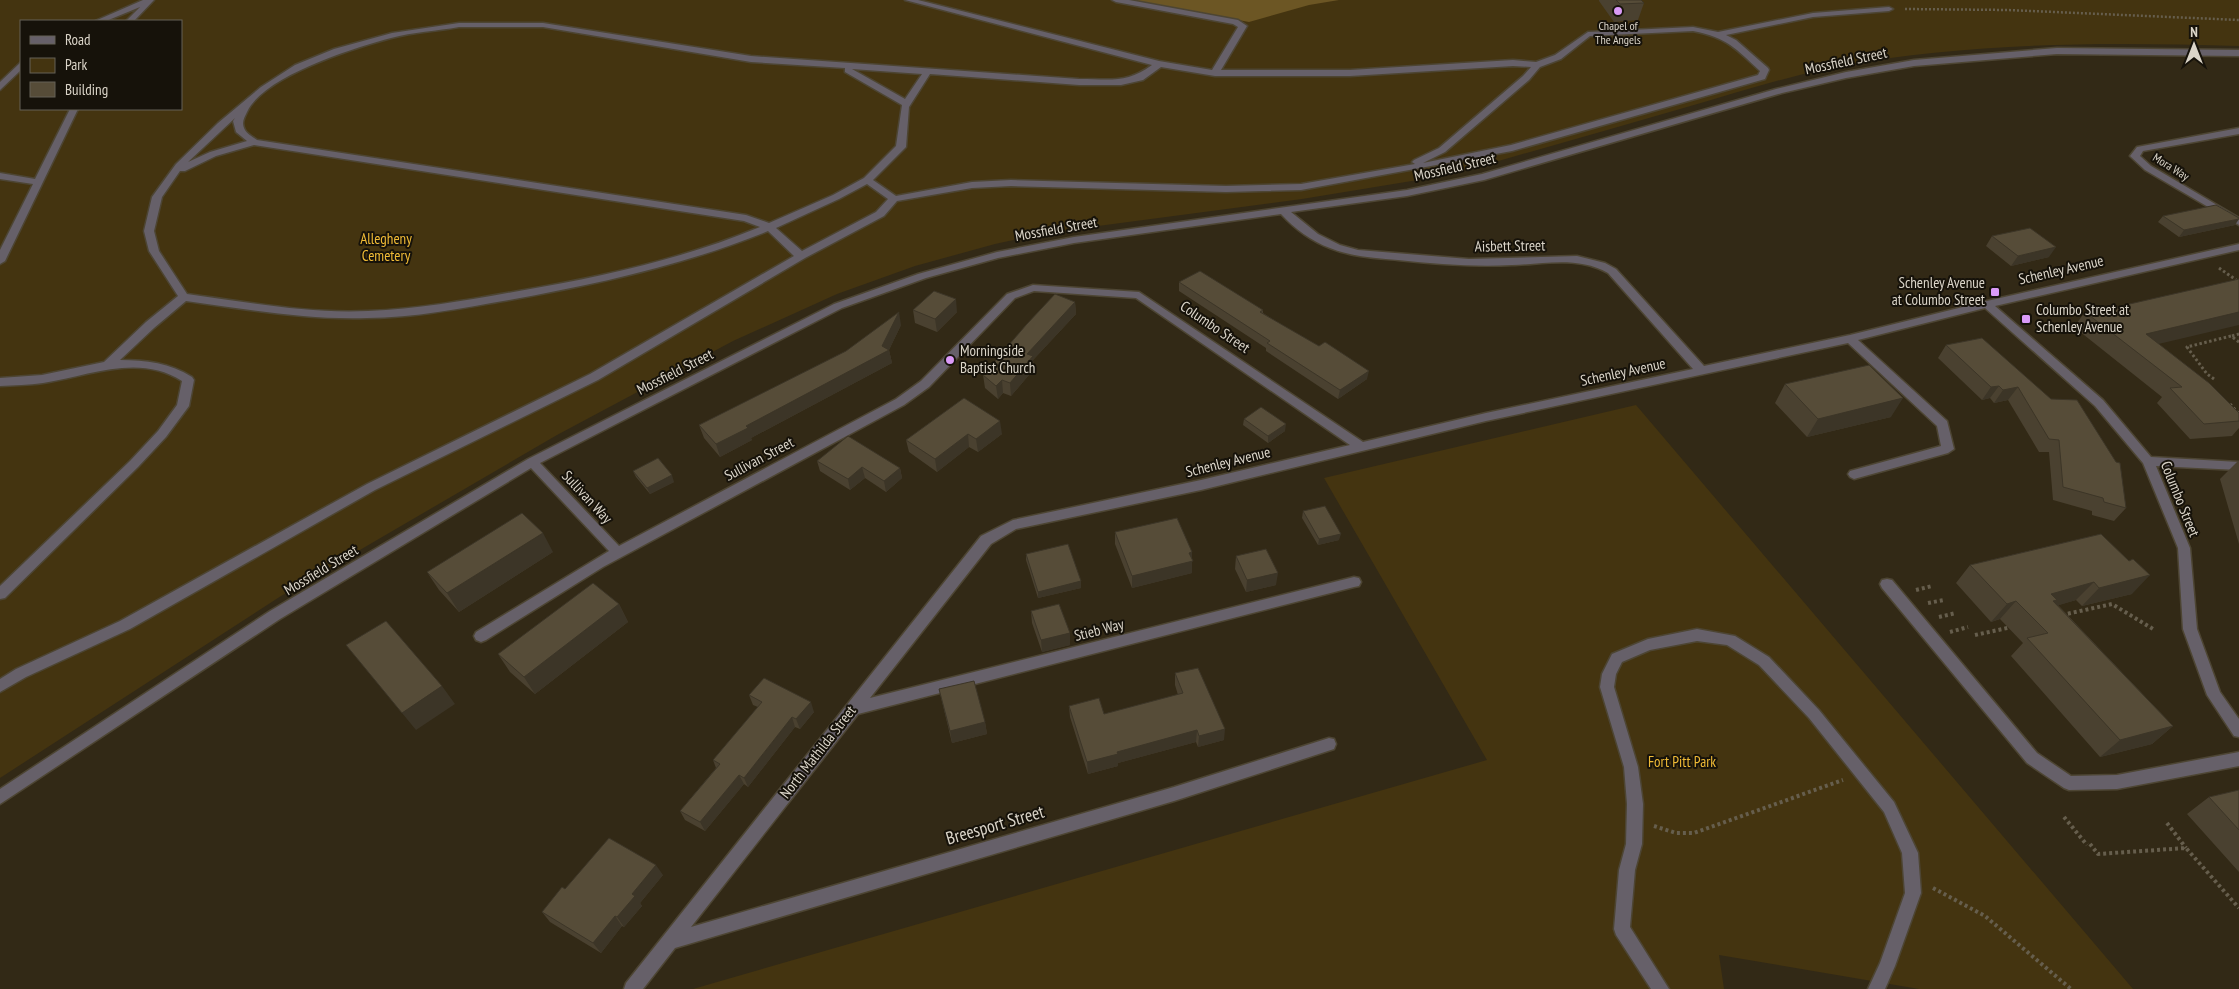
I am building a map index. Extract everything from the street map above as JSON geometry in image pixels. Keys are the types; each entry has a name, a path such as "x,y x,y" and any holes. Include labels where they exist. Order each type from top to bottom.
{"street":[{"path":"101,20 151,0"},
{"path":"131,20 151,0"},
{"path":"0,686 22,673 126,625 371,487 594,377 801,256 880,214 894,199 972,185 1012,183 1226,189 1301,187 1382,174 1512,148 1762,77 1765,70 1733,42 1718,34 1693,29 1588,34 1558,57 1537,65 1513,63 1350,73 1215,73 1160,64 909,0"},
{"path":"1116,0 1235,22 1243,26 1215,73"},
{"path":"1718,34 1813,15 1888,9"},
{"path":"184,297 154,251 148,231 157,197 174,172 221,125 264,89 298,68 337,51 392,35 459,25 543,25 751,59 1079,82 1120,82 1140,78 1160,64"},
{"name":"Mossfield Street","path":"0,797 275,615 532,462 838,306 891,286 997,255 1074,240 1407,193 1484,177 1779,91 1846,75 1914,63 2057,51 2239,53"},
{"path":"1382,174 1412,165 1442,150 1526,78 1537,65"},
{"path":"0,87 20,66"},
{"path":"841,66 907,104"},
{"path":"108,365 150,325 184,297 308,314 368,315 450,307 556,288 645,268 722,246 836,197 867,180 901,147 907,104 927,72"},
{"path":"245,106 238,121 241,132 254,142"},
{"path":"0,261 74,110"},
{"name":"Mora Way","path":"2239,131 2140,149 2134,156 2148,168 2239,222"},
{"path":"174,172 213,154 254,142 746,218 769,227 801,256"},
{"path":"0,176 38,182"},
{"path":"867,180 894,199"},
{"name":"Aisbett Street","path":"1284,210 1293,222 1312,236 1336,247 1360,253 1427,260 1497,263 1579,259 1599,263 1612,271 1702,371"},
{"name":"Schenley Avenue","path":"1013,525 1201,485 1360,446 1850,339 1987,304 2239,247"},
{"name":"Columbo Street","path":"1033,288 1139,295 1360,446"},
{"name":"Sullivan Street","path":"481,636 598,563 900,402 925,384 1011,296 1033,288"},
{"name":"Columbo Street","path":"1987,304 2098,403 2148,461 2184,548 2190,629 2214,695 2239,731"},
{"path":"1850,339 1943,424 1948,449 1854,474"},
{"path":"0,382 42,379 108,365 136,363 158,366 177,372 188,380 183,406 162,434 134,464 0,594"},
{"path":"2148,461 2239,466"},
{"name":"Sullivan Way","path":"532,462 618,553"},
{"name":"North Mathilda Street","path":"632,989 986,540 1013,525"},
{"name":"Stieb Way","path":"852,709 1354,582"},
{"path":"1887,584 2032,758 2069,783 2117,782 2239,759"},
{"path":"1661,989 1622,929 1627,870 1634,844 1631,767 1607,687 1609,674 1617,658 1648,645 1698,635 1730,640 1764,661 1814,714 1889,807 1910,853 1913,893 1887,966 1876,989"},
{"name":"Breesport Street","path":"670,941 1174,794 1330,744"}],"path":[{"path":"1888,9 2008,10 2239,20"},
{"path":"2216,266 2238,281"},
{"path":"2228,283 2238,281"},
{"path":"2214,379 2207,374 2187,347 2239,334"},
{"path":"2231,336 2239,342"},
{"path":"2227,402 2239,414"},
{"path":"2235,408 2239,407"},
{"path":"1909,592 1932,586"},
{"path":"1920,605 1944,600"},
{"path":"2056,616 2112,604 2153,629"},
{"path":"1931,619 1956,613"},
{"path":"1975,635 2020,625"},
{"path":"1944,633 1968,627"},
{"path":"1634,819 1676,833 1694,833 1862,773"},
{"path":"2064,816 2098,854 2186,848"},
{"path":"2167,823 2175,836 2239,908"},
{"path":"1911,866 1930,886 1985,916 2071,989"}],"green space":[{"name":"Allegheny Cemetery","path":"0,0 2239,0 2239,46 2087,44 1986,48 1885,59 1835,67 1779,80 1471,169 1436,177 1302,199 1045,233 995,244 915,266 837,294 733,341 557,435 281,596 0,778"},
{"name":"Fort Pitt Park","path":"1636,405 2133,989 1919,989 1719,955 1724,989 693,989 1487,760 1324,478"}],"shaded area":[{"path":"1132,0 1339,0 1309,5 1249,22"}],"building":[{"path":"1616,0 1641,0 1644,3 1620,4"},
{"path":"2216,205 2239,219 2184,230 2163,216"},
{"path":"2030,228 2056,247 2018,256 1992,236"},
{"path":"1200,271 1263,310 1260,312 1319,346 1325,342 1369,371 1340,390 1267,343 1270,341 1179,282"},
{"path":"2239,279 2239,312 2146,334 2209,383 2239,413 2239,421 2204,424 2170,388 2182,387 2085,312 2109,306 2112,308"},
{"path":"934,291 956,299 935,319 913,310"},
{"path":"1055,294 1075,302 1027,354 1033,356 1010,383 1002,380 996,386 983,375"},
{"path":"899,312 882,346 889,350 716,444 699,425 846,351"},
{"path":"1982,338 2051,399 2077,400 2116,462 2120,463 2126,508 2104,502 2103,498 2063,487 2059,440 2049,439 2018,387 2003,390 1999,386 1991,387 1946,345"},
{"path":"1869,365 1903,398 1818,419 1785,384"},
{"path":"964,398 1000,421 976,439 968,434 935,459 906,440"},
{"path":"1261,407 1286,424 1268,436 1244,419"},
{"path":"848,436 900,468 884,481 862,467 848,479 817,461"},
{"path":"658,458 672,475 647,488 633,471"},
{"path":"1325,506 1341,534 1319,539 1303,511"},
{"path":"522,513 543,533 447,593 427,572"},
{"path":"1177,518 1192,552 1189,553 1193,561 1132,576 1115,532"},
{"path":"2101,534 2129,561 2133,559 2150,575 2099,588 2094,582 2051,594 2057,600 2053,601 2173,726 2120,740 2027,638 2048,633 2016,601 2007,604 1970,565"},
{"path":"1068,544 1081,581 1038,592 1026,554"},
{"path":"1266,549 1278,573 1247,580 1236,556"},
{"path":"593,583 619,604 524,677 498,654"},
{"path":"1059,604 1070,633 1041,640 1031,611"},
{"path":"386,621 442,686 402,713 346,645"},
{"path":"1198,668 1225,729 1199,736 1197,730 1087,762 1069,706 1099,698 1104,714 1183,693 1175,673"},
{"path":"764,678 811,702 796,719 792,717 744,778 739,775 700,822 680,811 720,764 713,760 762,702 749,695"},
{"path":"974,681 985,722 950,731 939,689"},
{"path":"2239,790 2239,830 2209,797"},
{"path":"609,838 656,865 632,894 635,896 617,917 615,916 593,943 542,912 562,887 565,889"}],"place":[{"name":"Chapel of The Angels","path":"1618,11"},
{"name":"Schenley Avenue at Columbo Street","path":"1995,292"},
{"name":"Columbo Street at Schenley Avenue","path":"2026,319"},
{"name":"Morningside Baptist Church","path":"950,360"}]}
